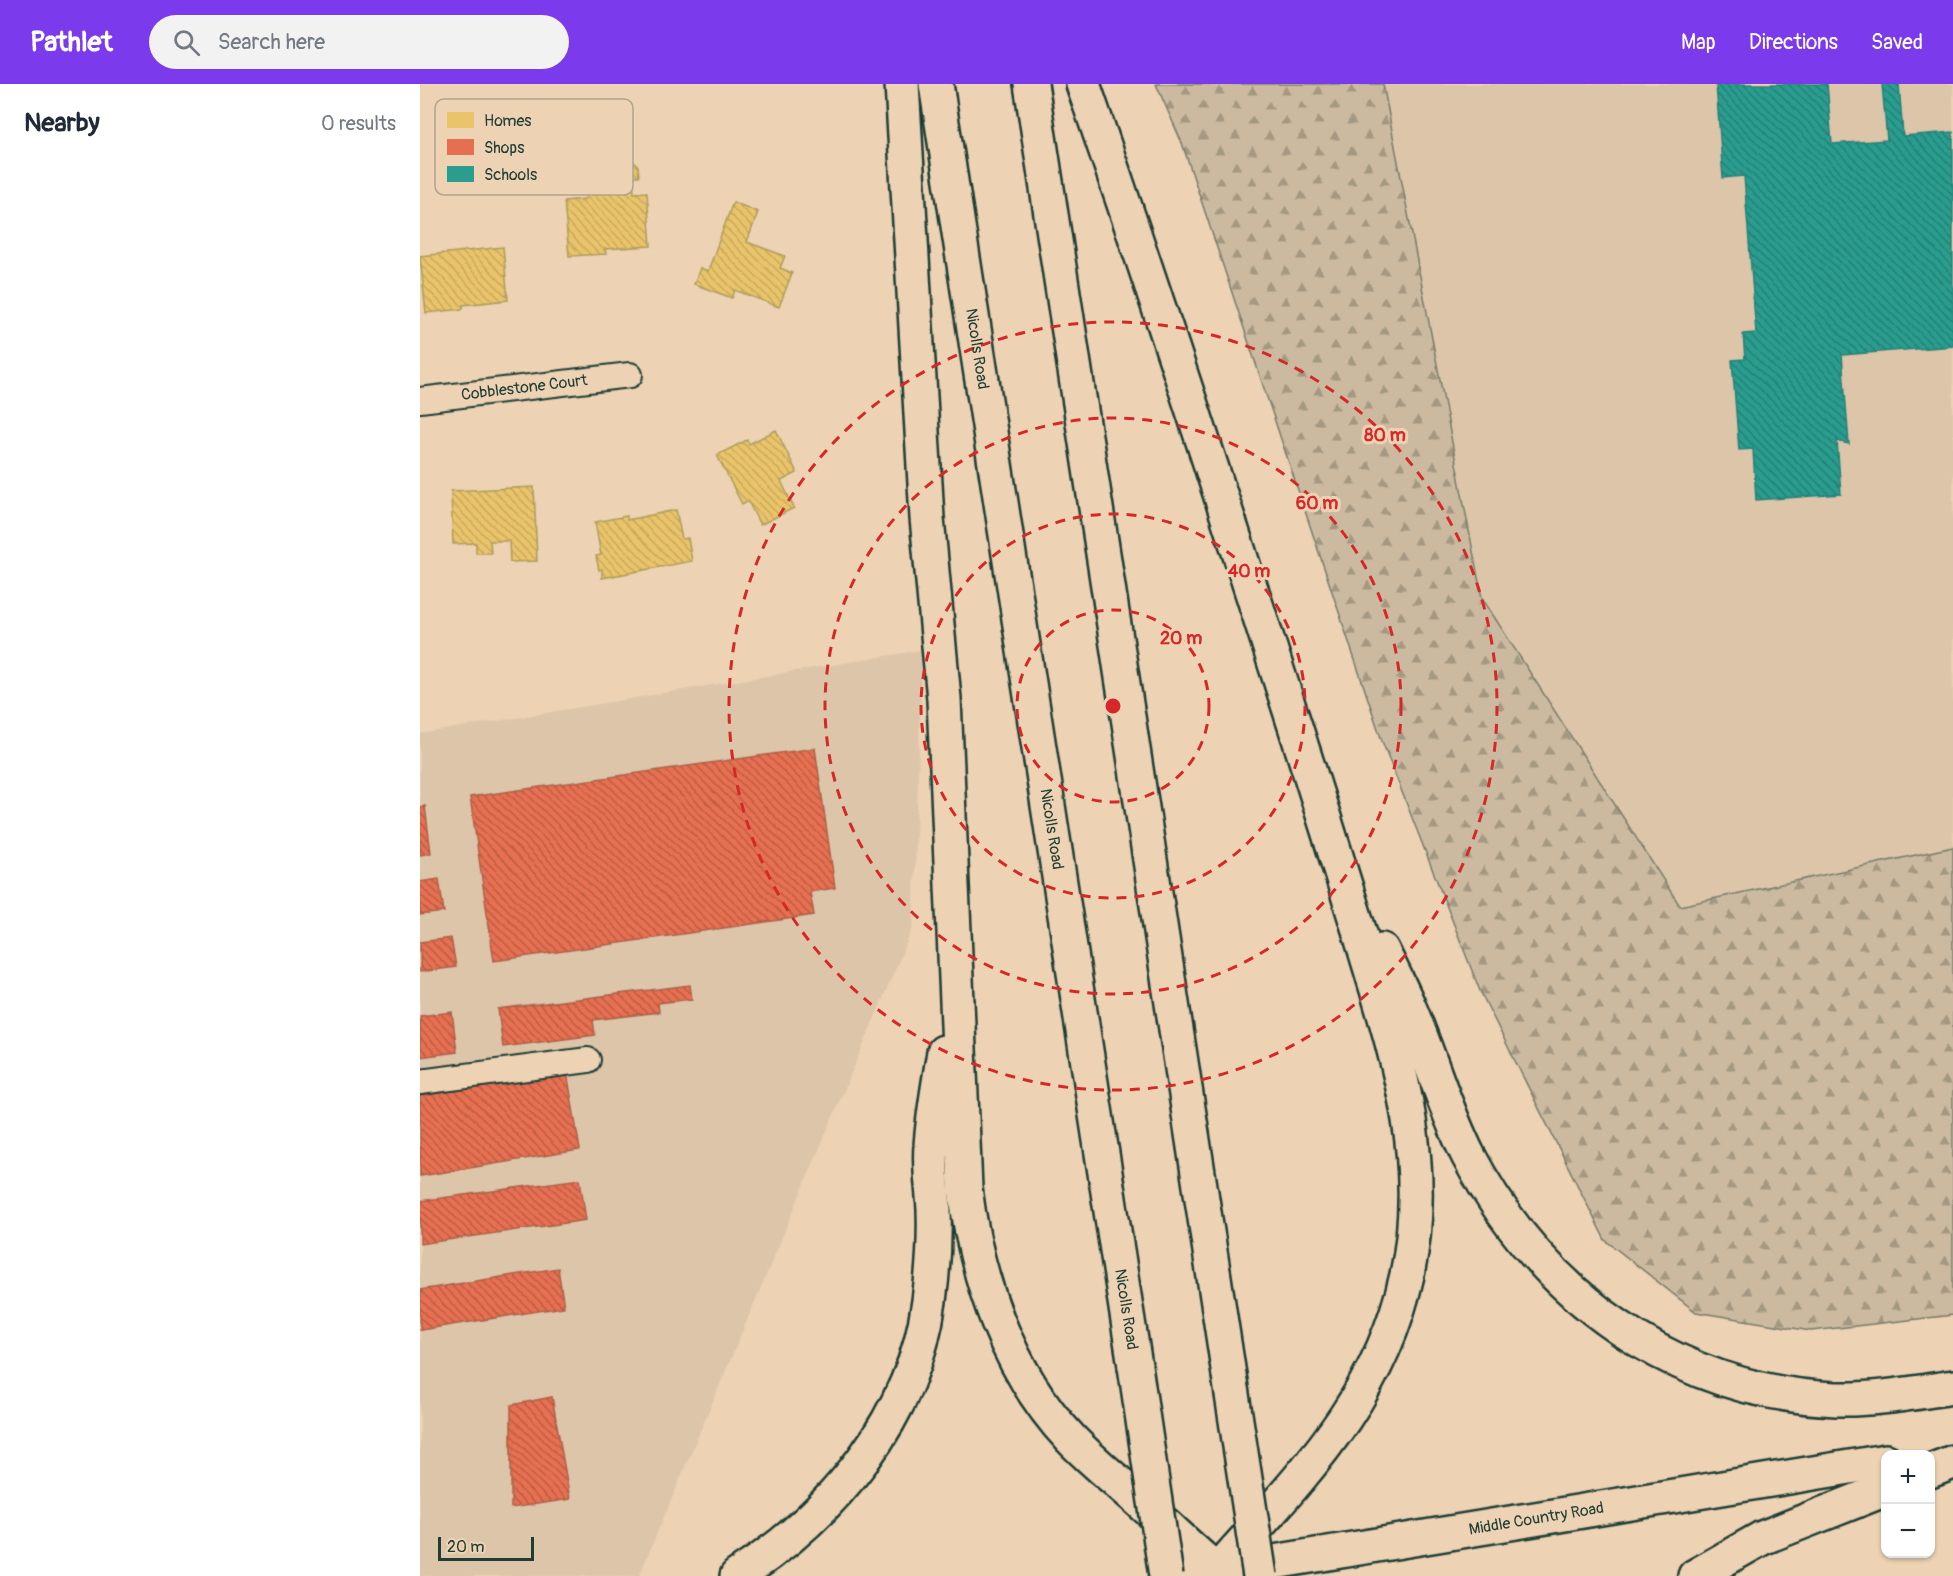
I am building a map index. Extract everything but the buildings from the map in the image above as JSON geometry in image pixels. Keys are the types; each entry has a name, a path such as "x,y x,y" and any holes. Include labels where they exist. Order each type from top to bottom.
{"main road":[{"path":"902,84 927,518 944,699 965,1188 978,1265 1010,1349 1036,1392 1071,1438 1211,1575 1325,1448 1368,1383 1397,1313 1414,1234 1417,1192 1415,1154 1408,1109 1380,1001 1332,842 1200,427 1083,84"},
{"name":"Nicolls Road","path":"936,84 1166,1576"},
{"path":"1031,84 1260,1576"},
{"path":"1332,842 1410,1008 1427,1060 1468,1155 1494,1198 1524,1239 1550,1271 1582,1301 1617,1327 1655,1350 1694,1369 1762,1390 1847,1398 1880,1398 1953,1387"},
{"path":"736,1576 770,1553 818,1514 844,1485 890,1417 908,1377 929,1303 934,1245 931,1148 955,963"},
{"path":"1935,1453 1953,1450"},
{"name":"Middle Country Road","path":"1211,1575 1881,1462"},
{"path":"1935,1469 1953,1462"},
{"path":"1695,1576 1762,1538 1881,1491"}],"street":[{"name":"Cobblestone Court","path":"420,400 630,375"},
{"path":"420,1082 588,1060"}],"shaded area":[{"path":"1346,84 1953,84 1953,939 1672,1009 1455,697"},
{"path":"922,650 913,927 639,1576 420,1576 420,734"}],"green space":[{"path":"1156,84 1383,84 1482,598 1680,906 1953,847 1953,1315 1811,1331 1696,1312 1605,1240 1480,991 1382,741 1182,143"}]}
